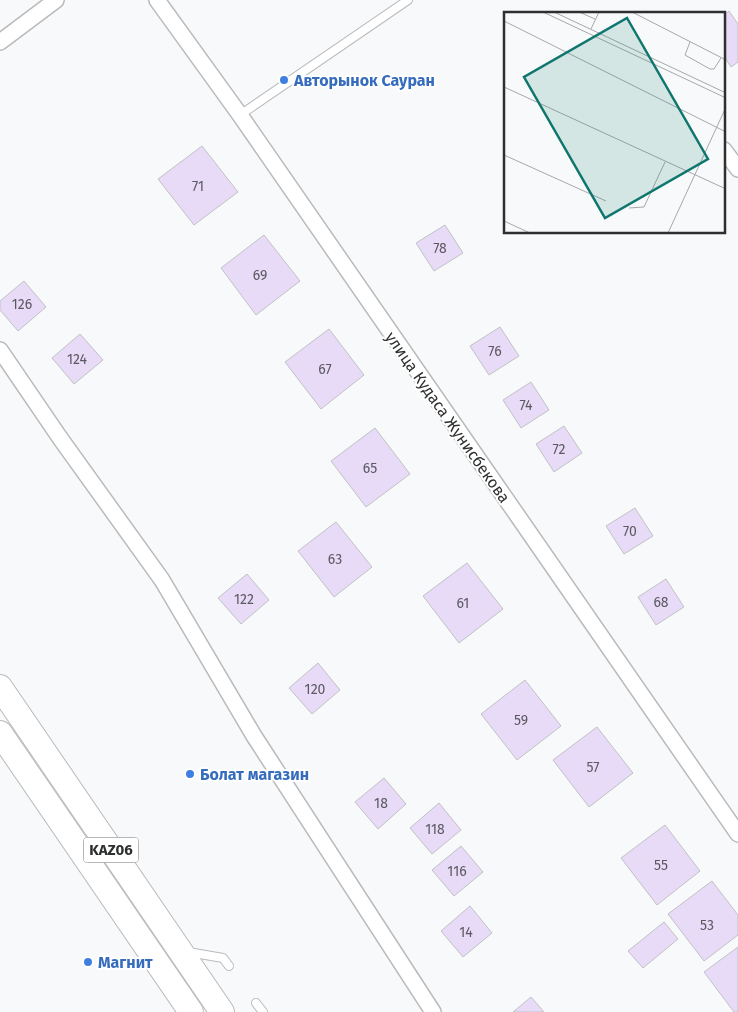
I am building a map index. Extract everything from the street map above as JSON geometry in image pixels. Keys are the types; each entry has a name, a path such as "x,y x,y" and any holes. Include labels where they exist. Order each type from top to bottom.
{"main road":[{"name":"KАZ06","path":"0,687 222,1012"},
{"name":"KАZ06","path":"0,733 191,1012"}],"street":[{"path":"0,42 56,0"},
{"name":"улица Кудаса Жунисбекова","path":"157,0 240,115 738,834"},
{"path":"726,153 738,169"},
{"path":"0,350 60,438 162,580 254,736 433,1012"}],"lane":[{"path":"240,115 408,0"},
{"path":"179,950 223,958 229,966"},
{"path":"256,1002 263,1012"}],"building":[{"path":"729,11 738,24 738,62 731,67 726,59 726,13"},
{"path":"202,146 238,192 194,225 158,179"},
{"path":"445,225 463,253 434,271 416,243"},
{"path":"264,235 300,281 256,315 221,268"},
{"path":"24,281 46,307 18,331 0,310 0,301"},
{"path":"500,327 519,356 489,375 470,346"},
{"path":"329,329 364,375 321,409 285,362"},
{"path":"80,334 103,360 74,384 52,358"},
{"path":"531,382 549,410 521,428 503,400"},
{"path":"564,426 582,453 554,472 536,444"},
{"path":"375,428 410,474 366,507 331,461"},
{"path":"635,508 653,536 624,554 606,526"},
{"path":"336,522 372,567 334,597 298,551"},
{"path":"467,563 503,609 459,643 423,596"},
{"path":"247,574 269,600 241,624 218,598"},
{"path":"666,579 684,607 656,625 638,597"},
{"path":"318,663 340,690 312,714 289,688"},
{"path":"525,680 561,726 517,760 481,714"},
{"path":"597,727 633,773 589,807 553,760"},
{"path":"384,778 406,804 378,829 355,802"},
{"path":"439,803 461,830 432,854 410,828"},
{"path":"665,825 700,871 657,905 621,858"},
{"path":"461,846 483,872 454,896 432,870"},
{"path":"712,881 738,915 738,935 704,961 668,914"},
{"path":"470,906 492,933 463,957 441,931"},
{"path":"664,922 678,939 643,968 628,951"},
{"path":"738,947 738,1012 734,1012 704,972"},
{"path":"531,997 544,1012 513,1012"}],"place":[{"name":"Авторынок Сауран","path":"284,80"},
{"name":"Болат магазин","path":"190,774"},
{"name":"Магнит","path":"88,962"}]}
